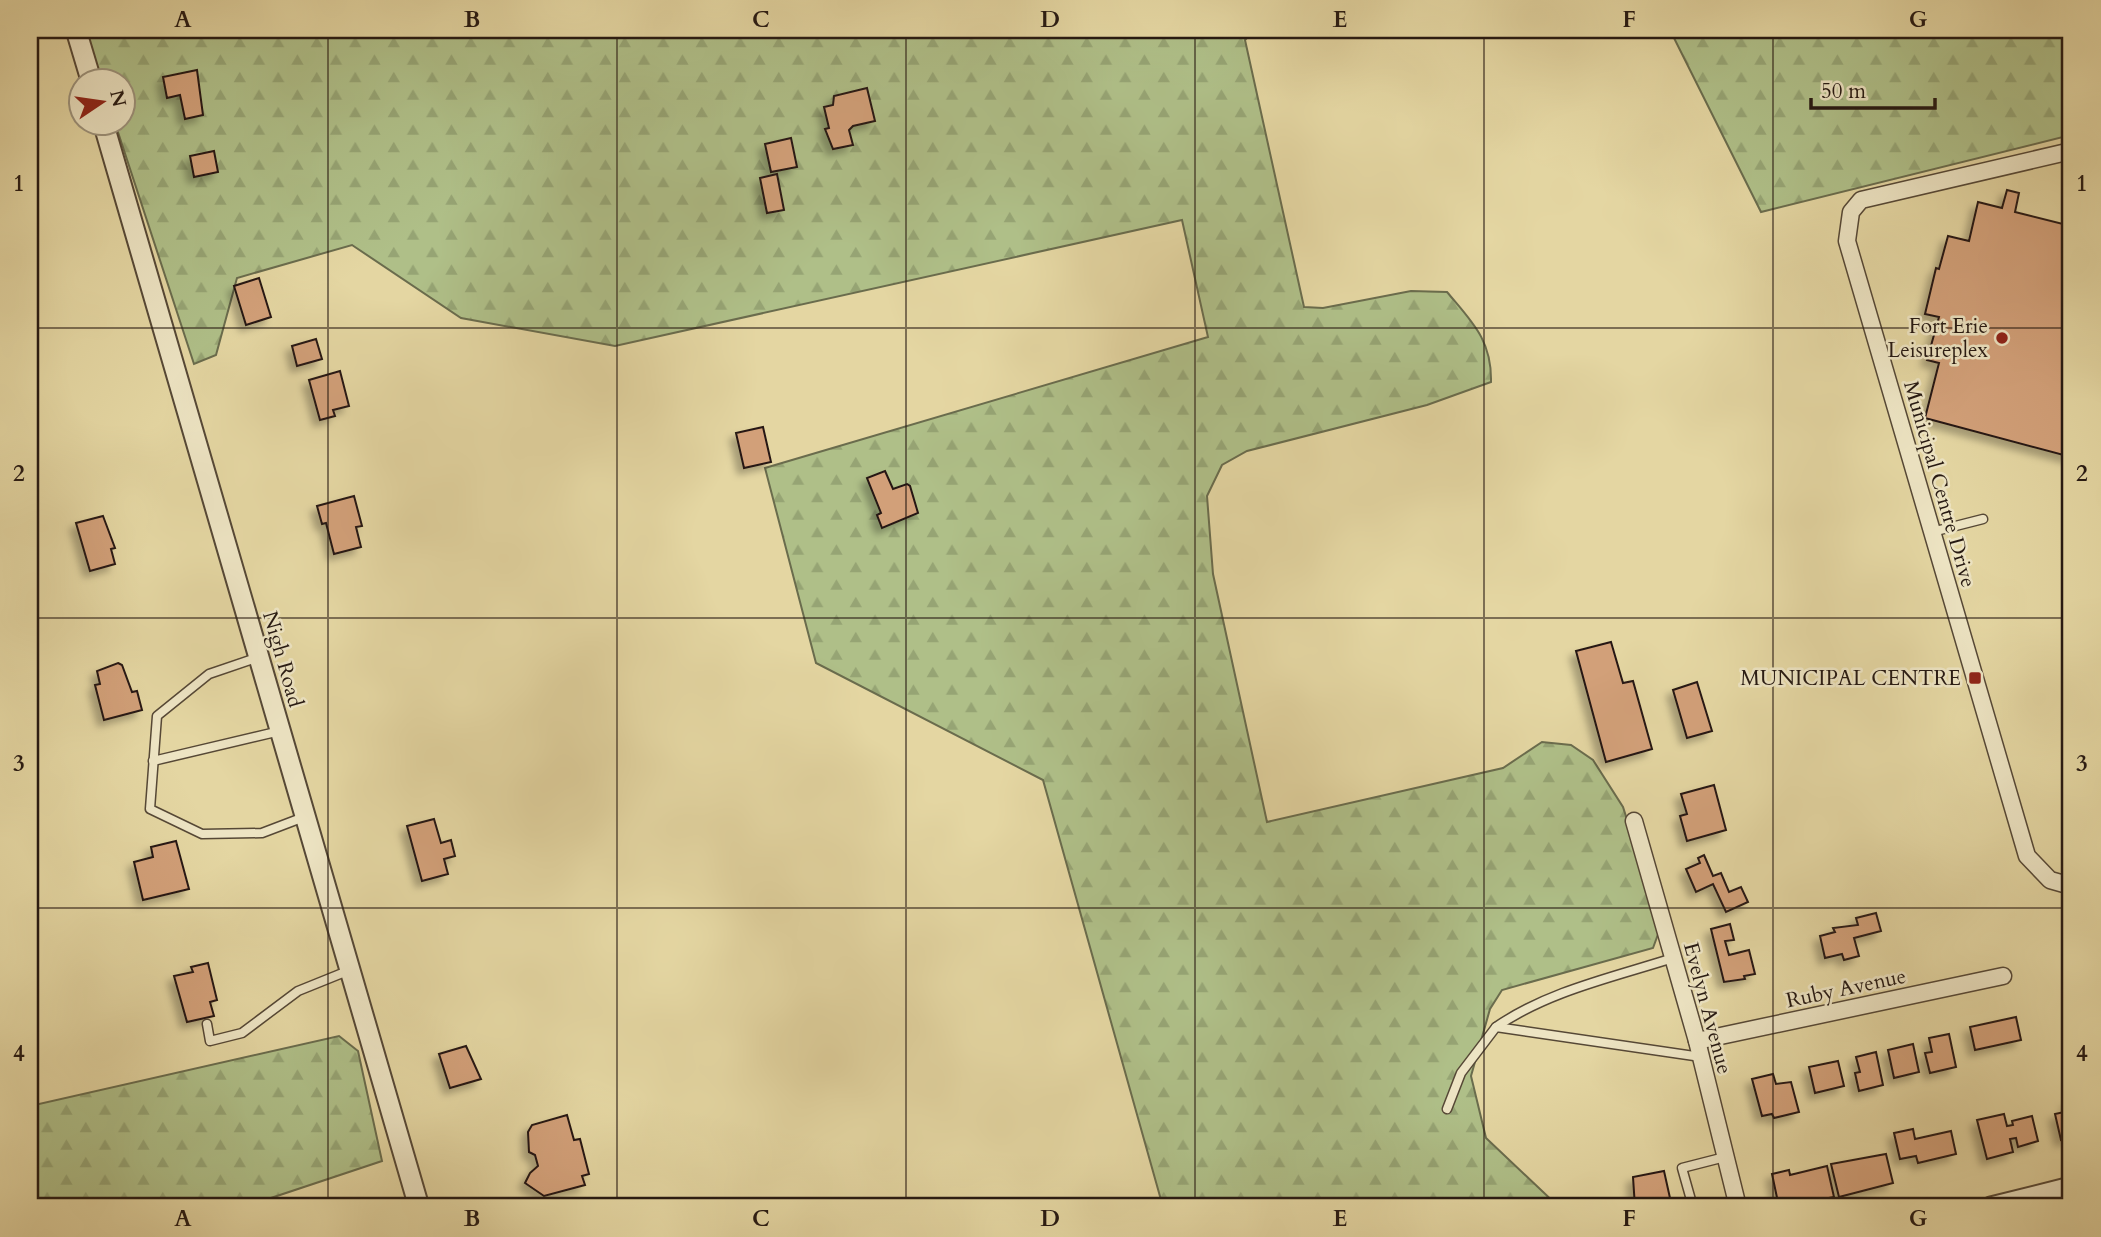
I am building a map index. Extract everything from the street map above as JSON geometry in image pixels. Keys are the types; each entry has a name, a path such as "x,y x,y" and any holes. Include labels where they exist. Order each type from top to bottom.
{"street":[{"path":"76,30 87,66"},
{"name":"Nigh Road","path":"107,136 419,1207"},
{"name":"Municipal Centre Drive","path":"2071,151 1861,200 1852,212 1847,241 2027,856 2050,880 2071,886"},
{"name":"Evelyn Avenue","path":"1634,821 1699,1049 1738,1207"},
{"name":"Ruby Avenue","path":"1699,1049 2003,976"},
{"path":"1991,1207 2071,1187"}],"lane":[{"path":"1932,533 1983,519"},
{"path":"259,657 209,674 158,716 150,809 202,834 262,833 306,816"},
{"path":"153,761 281,731"},
{"path":"1447,1109 1461,1073 1496,1027 1520,1010 1673,958"},
{"path":"207,1024 210,1041 242,1033 298,990 351,970"},
{"path":"1496,1027 1699,1049"},
{"path":"1693,1207 1682,1168 1725,1157"}],"green space":[{"path":"84,30 1254,30 1245,40 1304,307 1323,308 1411,291 1447,292 1479,332 1488,354 1491,382 1427,405 1247,451 1222,465 1207,496 1213,574 1267,822 1503,768 1542,742 1571,745 1593,760 1623,807 1661,926 1653,948 1502,990 1490,1009 1471,1076 1486,1138 1559,1207 1163,1207 1043,780 816,663 765,468 1208,337 1182,220 615,346 461,318 352,245 237,278 216,355 194,364 119,136 136,136 136,66 96,66"},
{"path":"1670,30 2071,30 2071,135 1761,212"},
{"path":"339,1036 358,1051 382,1161 244,1207 30,1207 30,1106"}],"building":[{"path":"197,70 203,115 185,119 180,95 167,98 163,77"},
{"path":"867,88 875,121 853,126 849,130 853,145 833,149 825,129 829,128 824,107 833,105 834,96"},
{"path":"791,138 797,167 771,172 765,144"},
{"path":"214,151 218,172 194,177 190,156"},
{"path":"777,174 784,210 767,213 760,178"},
{"name":"Fort Erie Leisureplex","path":"2007,190 2019,193 2015,212 2071,226 2071,457 1925,418 1939,363 1927,360 1939,317 1925,314 1936,268 1939,269 1948,236 1969,241 1978,202 2002,208"},
{"path":"259,278 271,317 246,325 234,286"},
{"path":"316,339 322,359 297,366 292,346"},
{"path":"340,371 349,406 333,410 335,416 320,420 309,380"},
{"path":"763,427 771,462 744,468 736,433"},
{"path":"885,471 893,489 907,484 910,486 918,513 882,528 877,515 881,513 867,478"},
{"path":"354,496 362,526 356,527 361,547 334,554 326,523 322,524 317,506"},
{"path":"103,516 115,548 111,549 115,564 90,571 76,523"},
{"path":"1611,642 1623,683 1633,681 1652,749 1606,762 1576,651"},
{"path":"118,663 122,665 132,692 137,691 142,710 104,720 95,685 100,684 97,671"},
{"path":"1697,682 1712,731 1687,738 1673,690"},
{"path":"1714,785 1726,830 1687,841 1680,816 1687,814 1681,794"},
{"path":"434,819 441,843 451,840 455,856 444,859 448,874 422,881 407,826"},
{"path":"176,841 189,889 143,900 134,862 153,857 151,847"},
{"path":"1704,855 1713,876 1721,873 1729,892 1741,887 1748,902 1726,912 1713,884 1696,892 1686,869 1700,863 1698,858"},
{"path":"1876,913 1881,931 1854,938 1859,956 1844,960 1842,954 1825,958 1820,936 1835,932 1833,928 1858,925 1856,918"},
{"path":"1730,924 1734,940 1725,941 1729,955 1749,950 1755,974 1744,976 1745,979 1724,982 1711,929"},
{"path":"208,963 217,1000 210,1002 214,1016 187,1022 174,976 193,972 191,967"},
{"path":"2016,1017 2021,1040 1975,1050 1970,1027"},
{"path":"1949,1034 1956,1067 1930,1073 1925,1053 1932,1052 1929,1038"},
{"path":"1913,1044 1919,1072 1894,1078 1888,1050"},
{"path":"466,1046 481,1079 450,1088 439,1054"},
{"path":"1876,1052 1883,1085 1859,1091 1855,1073 1860,1072 1856,1057"},
{"path":"1838,1061 1844,1086 1815,1093 1809,1067"},
{"path":"1773,1074 1776,1084 1791,1082 1799,1112 1774,1118 1772,1114 1762,1116 1752,1079"},
{"path":"2071,1101 2071,1138 2061,1140 2055,1114 2069,1111 2067,1102"},
{"path":"2004,1114 2007,1126 2013,1125 2012,1121 2032,1116 2038,1141 2018,1147 2016,1138 2010,1139 2013,1152 1987,1159 1977,1120"},
{"path":"567,1115 574,1140 580,1139 589,1174 582,1176 585,1185 544,1196 525,1183 530,1173 538,1166 535,1155 529,1152 528,1132 532,1125"},
{"path":"1913,1129 1915,1139 1951,1131 1956,1154 1918,1163 1916,1156 1900,1159 1894,1133"},
{"path":"1886,1154 1893,1183 1839,1197 1831,1164"},
{"path":"1827,1166 1834,1197 1779,1207 1772,1174 1789,1170 1790,1175"},
{"path":"1664,1171 1672,1207 1635,1207 1633,1177"}],"place":[{"name":"Fort Erie Leisureplex","path":"2002,338"},
{"name":"MUNICIPAL CENTRE","path":"1975,678"}]}
